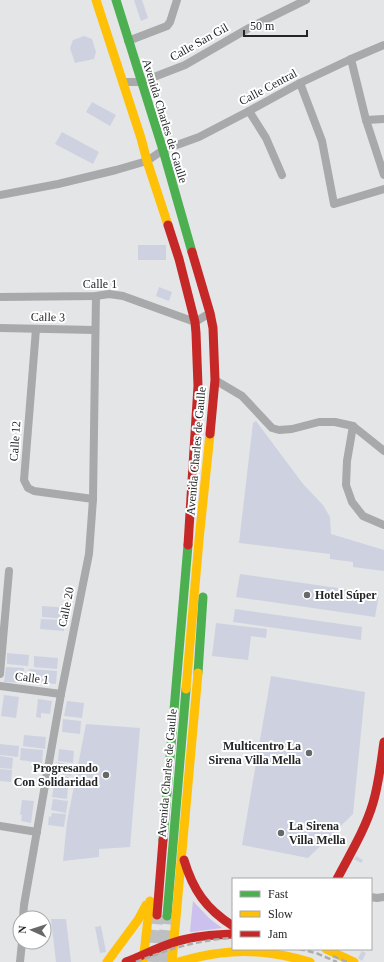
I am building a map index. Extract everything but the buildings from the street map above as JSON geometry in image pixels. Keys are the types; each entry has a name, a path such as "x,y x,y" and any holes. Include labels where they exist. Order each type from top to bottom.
{"main road":[{"name":"Avenida Charles de Gaulle","path":"96,0 179,259 196,333 198,386 188,540 157,915"},
{"name":"Avenida Charles de Gaulle","path":"116,0 163,150 213,328 215,380 167,916"},
{"path":"143,958 150,896 176,579 188,540"},
{"path":"172,962 199,662 206,553 200,540"},
{"path":"337,878 374,803 384,742"},
{"path":"182,855 190,879 205,903 232,925"},
{"path":"107,962 138,920 150,896"},
{"path":"126,962 143,958 174,942 214,934 232,934"},
{"path":"328,950 354,962"},
{"path":"210,962 228,951"},
{"path":"178,962 207,954 228,951 293,953 310,962"}],"street":[{"path":"128,40 167,26 170,22 177,0"},
{"name":"Calle San Gil","path":"123,82 141,82 186,65 249,28 306,0"},
{"name":"Calle Central","path":"0,195 58,184 147,161 163,150 199,136 300,83 384,44"},
{"path":"351,59 366,120 384,175"},
{"path":"300,83 322,141 334,204 384,189"},
{"path":"249,111 266,138 282,175"},
{"path":"366,120 384,119"},
{"name":"Calle 1","path":"0,297 96,296 109,294 123,296 194,322"},
{"name":"Calle 20","path":"24,910 61,694 89,554 93,498 96,296"},
{"path":"194,322 210,313"},
{"name":"Calle 3","path":"0,328 95,330"},
{"name":"Calle 12","path":"36,329 24,480 28,488 34,491 93,498"},
{"path":"215,380 242,396 272,428 279,430 292,429 319,422 334,422 353,426 384,451"},
{"path":"353,426 347,461 346,485 352,502 363,516 384,525"},
{"path":"0,674 9,571"},
{"name":"Calle 1","path":"0,686 61,694"},
{"path":"0,826 37,832"},
{"path":"372,897 384,897"},
{"path":"20,962 21,950"}],"shaded area":[{"path":"193,901 210,919 222,928 191,932"}],"tunnel":[{"path":"153,962 157,915"},
{"path":"163,962 167,916"}],"railway":[{"path":"136,962 183,946 232,938"},
{"path":"303,950 316,953 337,962"},
{"path":"333,956 347,962"}],"traffic: fast":[{"path":"116,0 163,150 192,252"},
{"path":"163,840 188,545"},
{"path":"198,673 203,597"},
{"path":"167,916 186,689"}],"traffic: slow":[{"path":"96,0 168,225"},
{"path":"186,689 210,434"},
{"path":"172,962 198,673"},
{"path":"143,962 150,901"},
{"path":"107,962 138,920 146,905"},
{"path":"328,950 354,962"},
{"path":"178,962 196,957 228,952 260,952 292,957 310,962"}],"traffic: jam":[{"path":"168,225 179,259 195,322 196,333 198,386 188,545"},
{"path":"192,252 213,328 215,380 210,434"},
{"path":"338,878 357,842 370,813 377,788 384,742"},
{"path":"157,915 163,840"},
{"path":"184,860 196,890 215,913 232,925"},
{"path":"126,962 162,946 189,938 232,934"}],"place":[{"name":"Hotel Súper","path":"307,595"},
{"name":"Multicentro La Sirena Villa Mella","path":"309,753"},
{"name":"Progresando Con Solidaridad","path":"106,775"},
{"name":"La Sirena Villa Mella","path":"281,833"}]}
